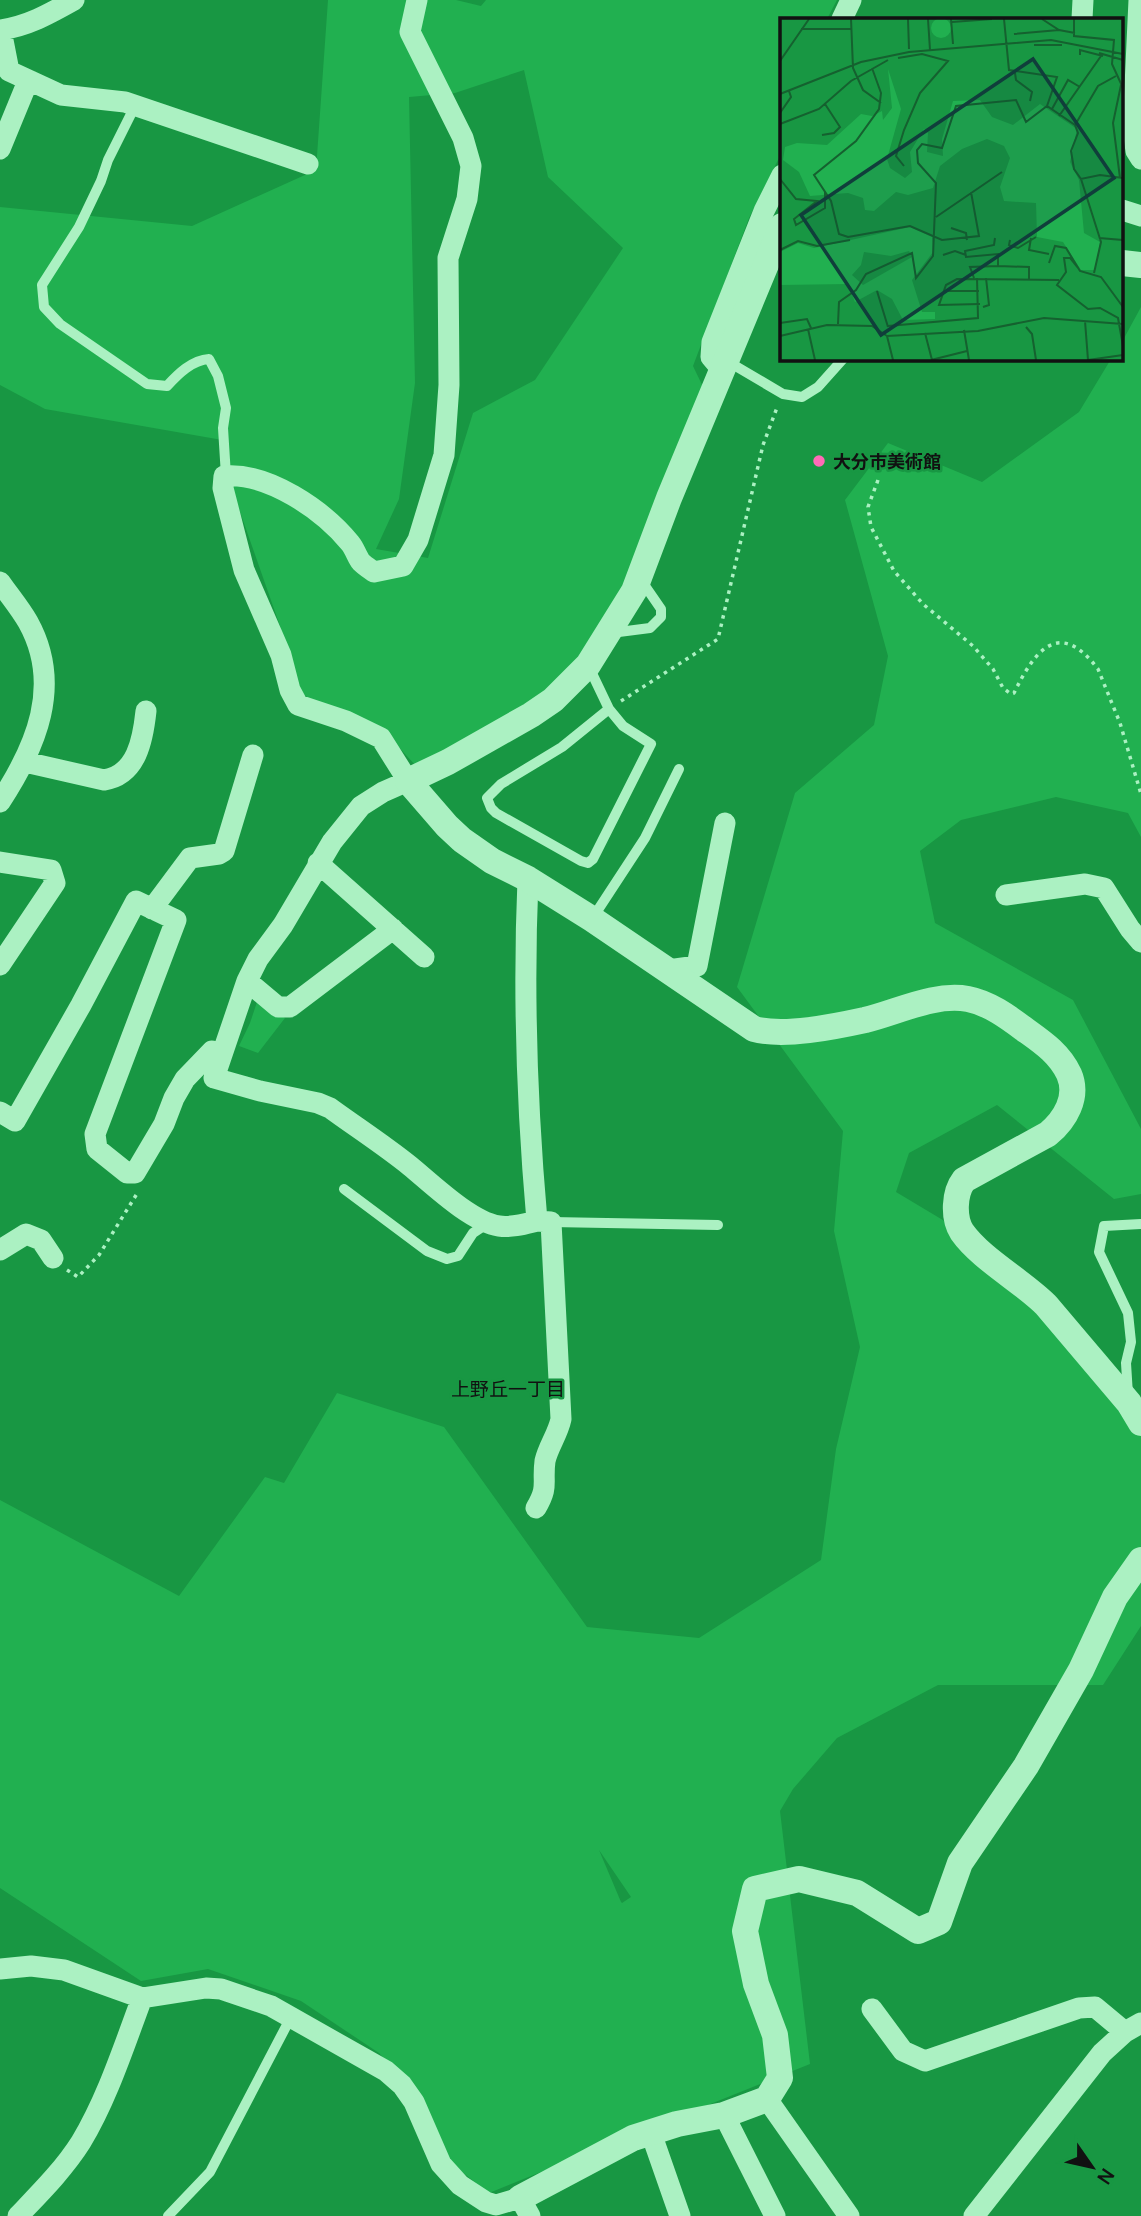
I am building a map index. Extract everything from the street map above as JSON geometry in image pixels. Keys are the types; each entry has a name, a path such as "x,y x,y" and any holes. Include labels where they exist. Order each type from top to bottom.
{"street":[{"path":"74,0 36,21 1,30 9,71 61,95 125,103 308,163"},
{"path":"417,0 410,32 463,138 471,166 467,199 448,257 449,385 444,456 418,540 403,566 374,572 361,562 351,544 321,515 286,490 235,475 224,476 223,488 244,570 281,655 290,691 298,705 346,721 381,738 408,781 447,826 463,840 492,861 528,879 592,919 754,1029 780,1033 864,1020 913,1005 947,999 967,999 986,1004 1013,1020 1056,1053 1071,1080 1072,1095 1068,1110 1059,1125 1048,1134 964,1180 959,1187 956,1214 963,1234 1032,1291 1135,1413"},
{"path":"843,18 852,0"},
{"path":"1082,18 1083,0"},
{"path":"1139,0 1132,129 1136,151 1141,159"},
{"path":"0,149 28,81"},
{"path":"724,365 711,357 712,342 764,211 780,179"},
{"path":"1124,211 1141,216"},
{"path":"544,1221 512,1226 488,1223 449,1200 408,1164 330,1108 214,1078 247,981 258,959 283,925 331,842 360,806 383,792 448,762 531,715 553,700 588,665 634,591 669,498 780,231"},
{"path":"0,802 25,762 38,730 42,713 44,670 29,624 4,598"},
{"path":"25,762 104,779 114,778 124,772 139,750 146,711"},
{"path":"152,909 190,858 224,851 253,755"},
{"path":"668,970 697,965 725,823"},
{"path":"0,862 51,870 55,883 0,965"},
{"path":"318,863 424,957"},
{"path":"528,879 525,940 531,1148 544,1221 561,1419 545,1459 546,1492 536,1508"},
{"path":"1006,895 1085,884 1104,888 1141,942"},
{"path":"0,1111 15,1121 136,901 176,920 95,1134 97,1149 127,1173 135,1173 185,1079 212,1051 222,1053"},
{"path":"247,981 278,1007 290,1007 393,929"},
{"path":"0,1250 26,1234 41,1240 53,1258"},
{"path":"0,1969 32,1966 64,1970 142,1998 221,1989 254,1999 386,2071 402,2085 414,2102 441,2164 460,2185 486,2202 525,2207 634,2138 724,2115 767,2099 780,2078 775,2035 756,1984 745,1931 755,1889 799,1879 858,1893 918,1931 939,1922 960,1863 1026,1766 1081,1670 1115,1597 1141,1560"},
{"path":"18,2216 69,2160 82,2140 103,2096 142,1998"},
{"path":"872,2009 903,2051 925,2061 1079,2008 1095,2007 1133,2028 1102,2053 974,2216"},
{"path":"767,2099 849,2216"},
{"path":"724,2115 775,2216"},
{"path":"651,2133 680,2216"}],"lane":[{"path":"135,106 79,227 42,285 44,307 60,324 147,384 167,386 178,374 200,359 209,359 218,376 226,408 223,428 226,476"},
{"path":"724,365 783,394 802,397 818,387 842,360"},
{"path":"609,633 650,628 662,617 661,609 639,578"},
{"path":"588,665 609,709 622,726 651,744 593,859 588,863 496,813 487,798 501,783 562,747 609,709"},
{"path":"592,919 645,838 679,769"},
{"path":"344,1189 427,1251 447,1259 458,1256 473,1233 488,1223"},
{"path":"544,1221 718,1225"},
{"path":"1135,1413 1126,1363 1131,1342 1128,1313 1099,1252 1104,1226 1141,1224"},
{"path":"168,2216 209,2172 291,2017"}],"path":[{"path":"609,709 718,639 763,445 783,394"},
{"path":"878,480 867,507 871,527 894,571 923,604 987,661 1003,688 1011,694 1014,693 1037,653 1057,643 1076,647 1093,662 1120,723 1141,794"}],"green space":[{"path":"328,0 456,0 481,6 486,0 837,0 828,18 780,18 780,156 749,218 693,366 704,389 627,588 582,661 532,706 417,767 381,728 313,702 293,686 280,626 232,489 228,441 45,409 0,385 0,207 192,226 316,170","holes":["524,70 548,177 623,248 535,380 473,413 428,558 376,549 399,499 415,383 409,97 455,93"]},
{"path":"1141,307 1141,837 1128,813 1056,797 961,820 920,851 935,923 1073,1000 1141,1129 1141,1194 1114,1199 997,1105 909,1153 896,1192 1013,1262 1105,1354 1141,1403 1141,1626 1103,1685 938,1685 837,1738 793,1789 780,1811 810,2064 489,2193 449,2162 424,2103 379,2053 301,2001 208,1969 141,1981 0,1888 0,1500 179,1596 265,1477 284,1483 337,1393 444,1427 587,1627 699,1638 821,1560 836,1449 860,1347 834,1231 843,1131 737,987 795,793 874,725 888,656 845,500 888,443 982,482 1079,412 1110,360 1124,360 1124,338","holes":["599,1850 631,1897 621,1902"]},
{"path":"258,999 285,1018 258,1053 239,1046"}],"place":[{"name":"大分市美術館","path":"819,461"}],"district":[{"name":"上野丘一丁目","path":"508,1389"}]}
